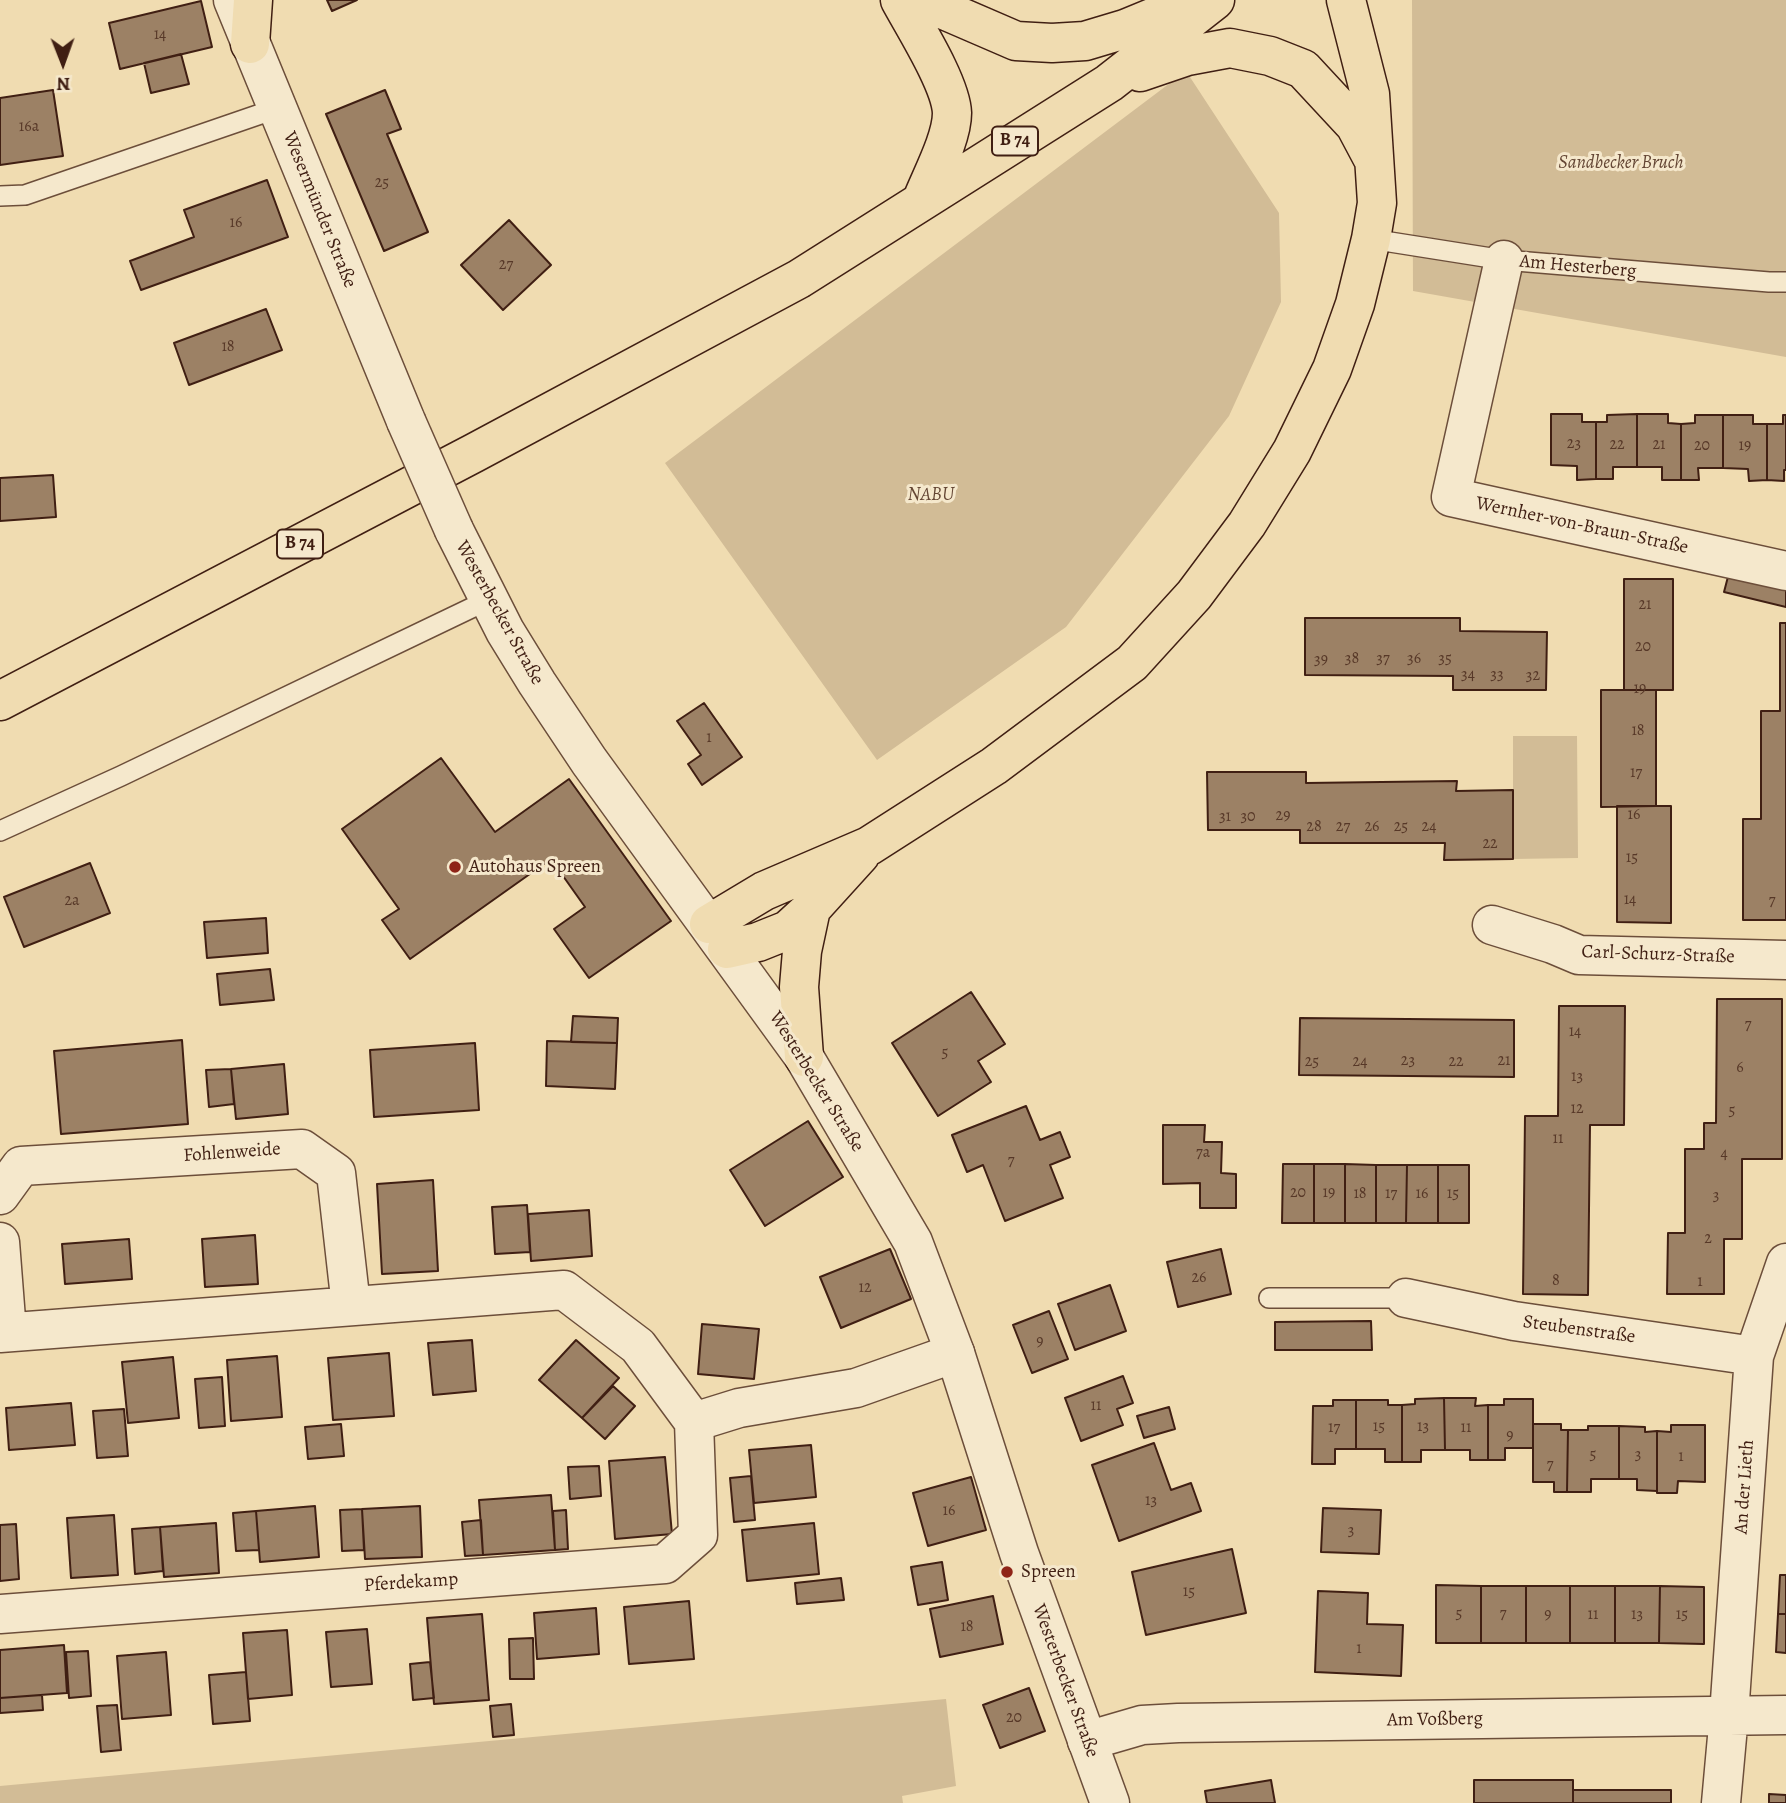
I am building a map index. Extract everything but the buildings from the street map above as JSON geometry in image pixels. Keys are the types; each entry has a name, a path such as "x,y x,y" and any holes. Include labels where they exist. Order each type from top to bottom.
{"main road":[{"path":"250,44 253,0"},
{"path":"900,0 945,88 952,112 948,135 922,200"},
{"path":"921,0 1016,41 1052,43 1085,41 1125,29 1195,0"},
{"name":"B 74","path":"0,701 799,279 1109,83 1216,0"},
{"path":"718,936 764,891 869,846 994,766 1132,663 1194,595 1247,524 1292,451 1332,369 1355,304 1371,239 1377,203 1370,94 1346,0"},
{"path":"1109,83 1188,56 1230,48 1270,56 1303,69 1355,125 1374,162"},
{"path":"718,936 758,942 789,930 869,846"},
{"path":"804,1057 799,987 802,951 811,909"}],"street":[{"name":"Wesermünder Straße","path":"233,0 406,421"},
{"name":"Wernher-von-Braun-Straße","path":"1504,260 1451,497 1786,571"},
{"name":"Westerbecker Straße","path":"406,421 488,600 537,683 589,761 804,1057 913,1242 955,1353 1019,1553 1110,1803"},
{"name":"Carl-Schurz-Straße","path":"1492,925 1579,955 1786,960"},
{"name":"Fohlenweide","path":"0,1195 21,1166 302,1149 336,1173 351,1306"},
{"path":"0,1242 4,1332 564,1290 638,1346 694,1423 739,1408 856,1388 955,1353"},
{"name":"An der Lieth","path":"1721,1803 1754,1356 1786,1263"},
{"name":"Steubenstraße","path":"1406,1298 1514,1321 1754,1356"},
{"name":"Pferdekamp","path":"0,1614 665,1564 698,1535 694,1423"},
{"name":"Am Voßberg","path":"1087,1741 1142,1725 1178,1723 1786,1715"}],"lane":[{"path":"0,196 25,195 278,108"},
{"name":"Am Hesterberg","path":"1371,239 1504,260 1786,282"},
{"path":"0,831 488,600"},
{"path":"1269,1298 1406,1298"}],"green space":[{"name":"Sandbecker Bruch","path":"1412,0 1786,0 1786,357 1413,291"},
{"name":"NABU","path":"1186,71 1279,213 1281,302 1229,416 1066,627 877,760 665,463"},
{"path":"1513,736 1577,736 1578,858 1513,859"},
{"path":"946,1699 956,1786 902,1796 903,1803 0,1803 0,1786"}],"place":[{"name":"Autohaus Spreen","path":"455,867"},
{"name":"Spreen","path":"1007,1572"}]}
